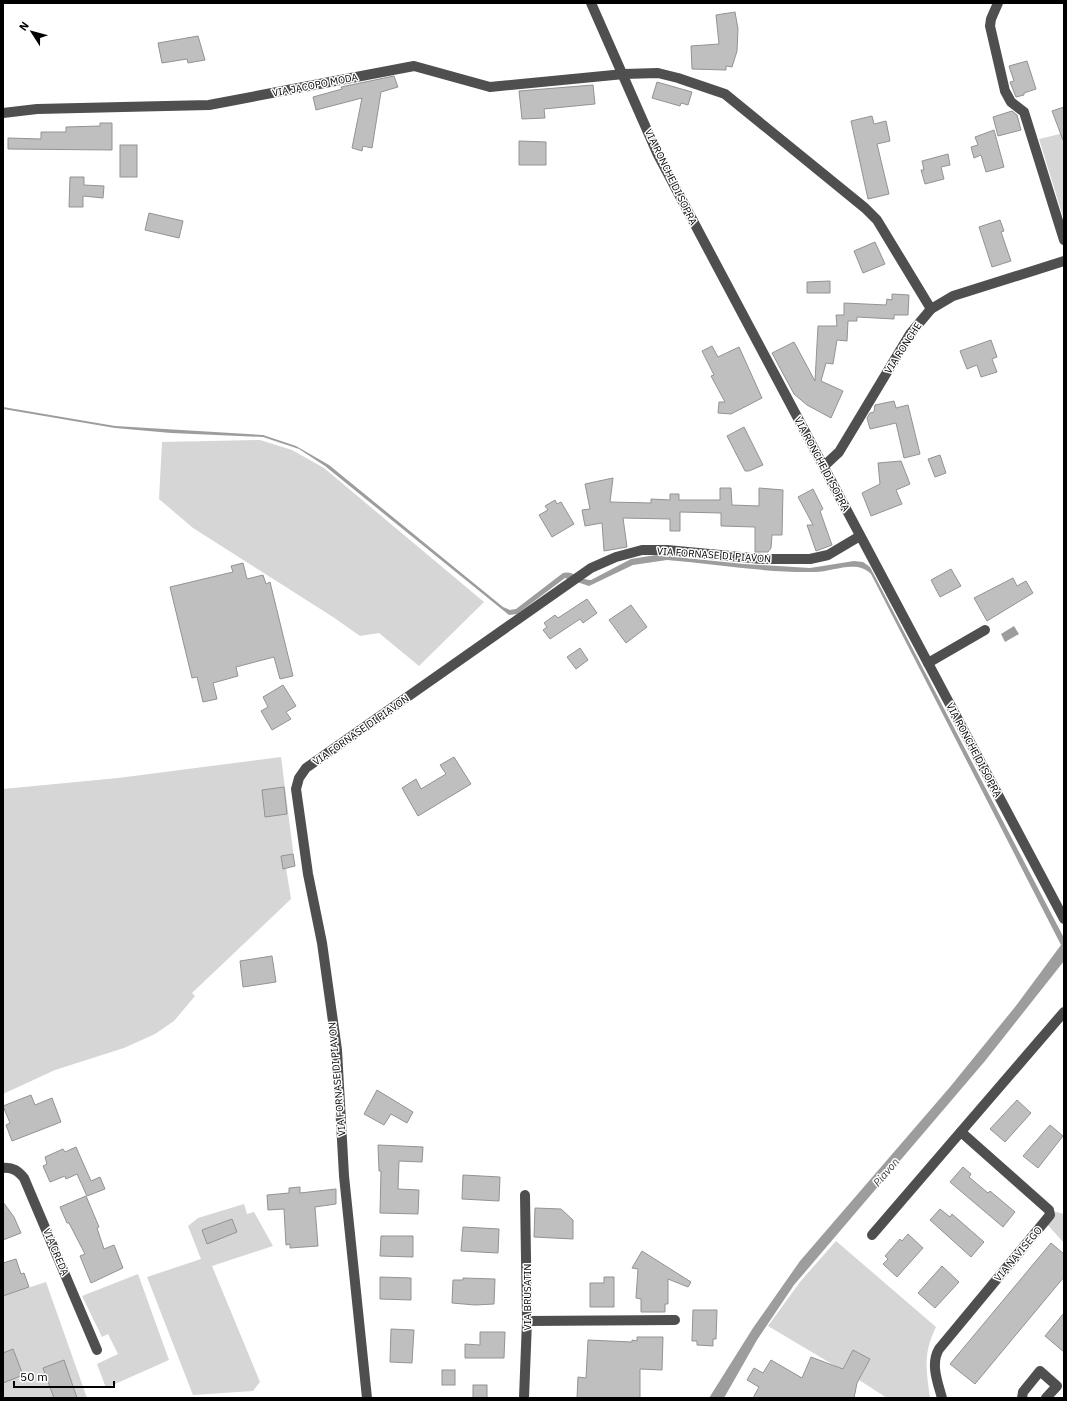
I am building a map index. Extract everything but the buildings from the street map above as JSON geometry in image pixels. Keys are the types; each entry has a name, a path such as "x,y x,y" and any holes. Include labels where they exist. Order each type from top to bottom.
{"street":[{"name":"VIA RONCHE DI SOPRA","path":"591,3 624,74 658,156 1064,919"},
{"path":"998,3 991,19 990,26 1004,85 1009,99 1024,112 1064,240"},
{"name":"VIA JACOPO MODA","path":"3,113 37,109 209,105 414,66 490,87 624,74 658,73 720,92 732,100 873,215 931,310"},
{"name":"VIA RONCHE","path":"824,466 839,452 910,334 931,310 953,296 1064,261"},
{"name":"VIA FORNASE DI PIAVON","path":"367,1398 344,1176 337,1050 322,943 308,874 296,789 299,778 306,768 591,568 616,557 642,550 667,550 762,559 810,559 828,555 860,536"},
{"path":"928,663 985,630"},
{"path":"872,1235 1064,1012"},
{"name":"VIA NAVISEGO","path":"942,1398 935,1368 936,1355 939,1349 1050,1215 1049,1210 961,1132"},
{"name":"VIA CREDA","path":"3,1168 17,1170 24,1178 97,1350"},
{"name":"VIA BRUSATIN","path":"524,1398 527,1321 525,1195"},
{"path":"527,1321 675,1320"},
{"path":"1022,1398 1023,1392 1040,1371 1057,1386 1046,1398"}],"shaded area":[{"path":"1064,133 1064,220 1039,139"},
{"path":"260,440 292,450 324,468 484,602 419,666 379,633 360,636 333,617 193,528 159,499 162,442"},
{"path":"281,757 295,866 286,868 291,899 192,993 195,996 174,1021 155,1034 124,1048 55,1070 3,1094 3,789 118,778"},
{"path":"244,1204 247,1214 254,1212 273,1246 212,1266 260,1382 253,1391 193,1395 147,1277 201,1259 188,1226 198,1218"},
{"path":"1049,1210 1064,1214 1064,1243 1045,1222"},
{"path":"836,1241 936,1327 927,1354 927,1379 930,1398 887,1398 859,1380 870,1359 853,1350 842,1370 768,1326 800,1282"},
{"path":"138,1274 169,1360 106,1388 97,1364 118,1354 108,1334 102,1337 82,1296"},
{"path":"46,1282 87,1398 3,1398 3,1296"}],"water":[{"name":"Piavon","path":"3,407 115,426 263,435 296,446 329,465 503,607 510,610 516,609 563,573 567,572 587,580 591,580 631,559 656,555 744,564 810,568 854,561 863,562 870,567 1064,938 1064,961 985,1061 794,1285 757,1340 724,1398 709,1398 753,1328 800,1261 950,1087 1015,1007 1061,945 871,574 858,567 844,567 815,572 797,572 760,570 667,560 633,565 589,586 565,578 517,614 509,615 325,466 299,449 263,437 171,433 115,428 3,409"},
{"path":"1014,626 1019,634 1005,642 1001,634"}]}
